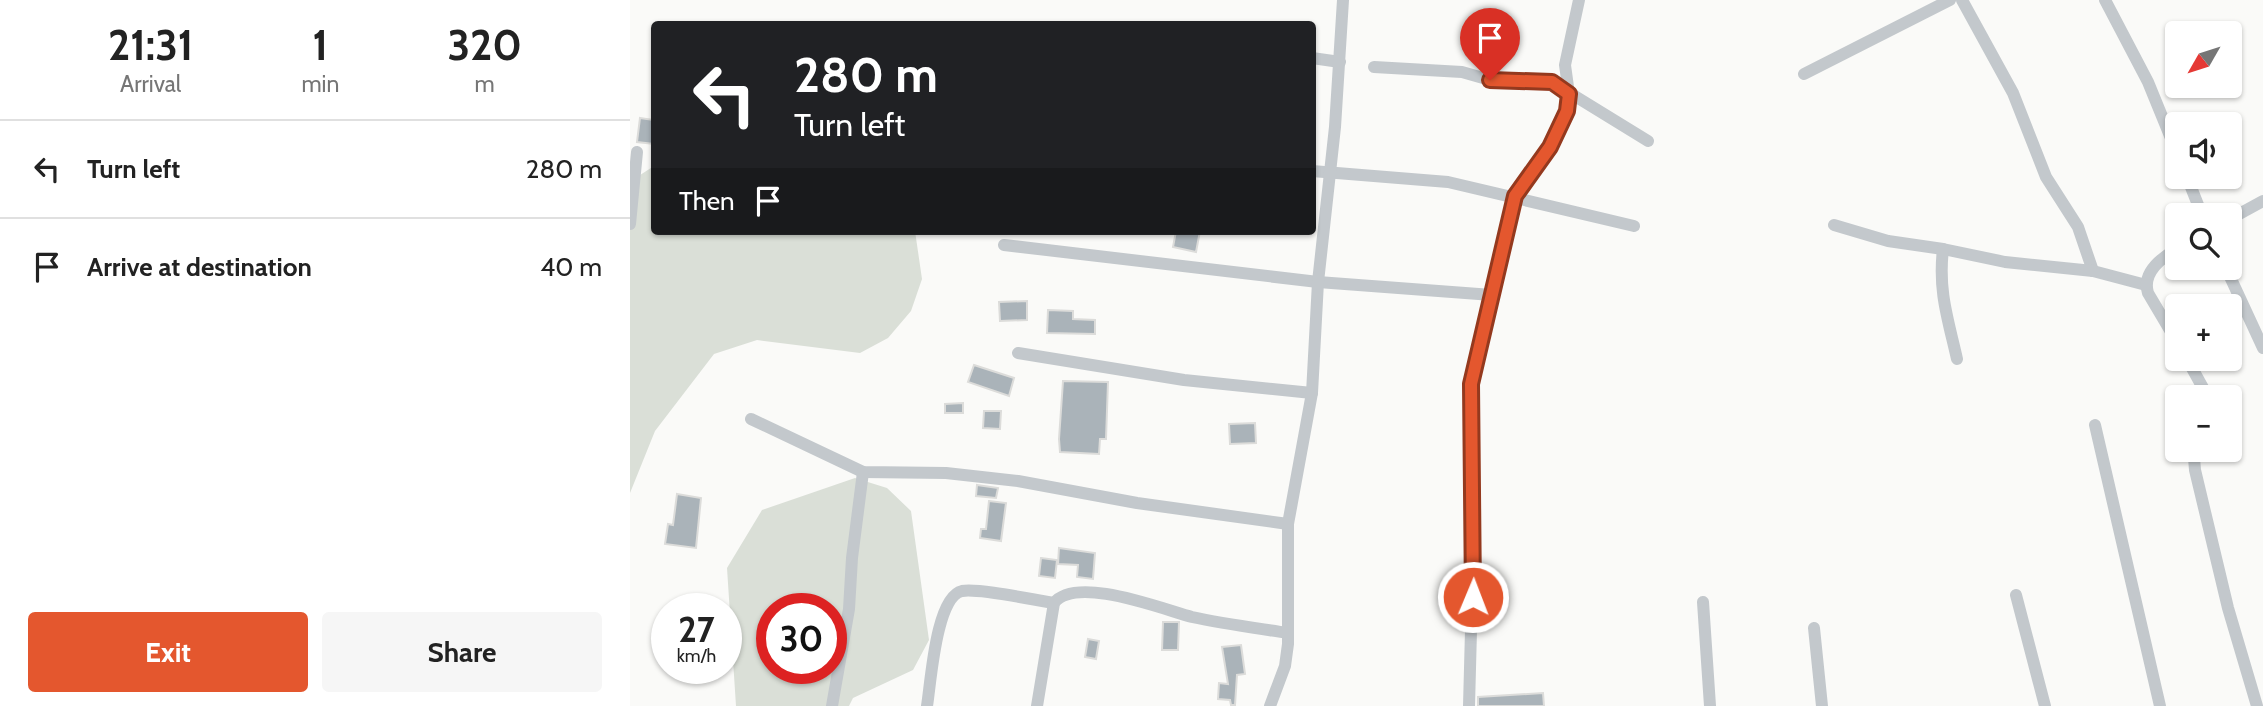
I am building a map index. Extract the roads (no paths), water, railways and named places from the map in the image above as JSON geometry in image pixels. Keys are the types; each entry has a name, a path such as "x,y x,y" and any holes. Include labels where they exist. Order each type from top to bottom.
{"street":[{"path":"1270,706 1285,666 1288,633 1288,524 1312,393 1318,282 1340,62 1343,0"},
{"path":"1469,706 1473,579 1471,384 1515,196 1550,147 1567,111 1569,94 1565,65 1579,0"},
{"path":"1804,74 1950,0"},
{"path":"1962,0 2013,93 2046,177 2078,227 2092,271"},
{"path":"2105,0 2148,82 2165,124"},
{"path":"1316,59 1340,62"},
{"path":"1374,67 1462,72 1490,80 1552,82 1648,141"},
{"path":"630,224 637,152"},
{"path":"1316,171 1393,179 1421,178 1515,196 1634,226"},
{"path":"2242,212 2263,201"},
{"path":"1834,225 1888,241 2005,262 2092,271 2146,285"},
{"path":"1004,245 1318,282 1492,295"},
{"path":"1943,249 1941,293 1958,359"},
{"path":"2165,256 2152,270 2146,285 2165,322"},
{"path":"2232,280 2263,348"},
{"path":"1018,354 1184,380 1312,393"},
{"path":"751,419 863,472 946,473 1018,481 1137,503 1288,524"},
{"path":"2095,425 2160,706"},
{"path":"2194,462 2228,608 2257,706"},
{"path":"832,706 849,608 852,558 863,472"},
{"path":"928,706 938,634 947,603 953,595 971,591 1054,603"},
{"path":"1037,706 1054,603 1059,596 1076,592 1100,594 1161,606 1191,616 1288,633"},
{"path":"2016,595 2045,706"},
{"path":"1703,602 1710,706"},
{"path":"1814,628 1822,706"}]}
